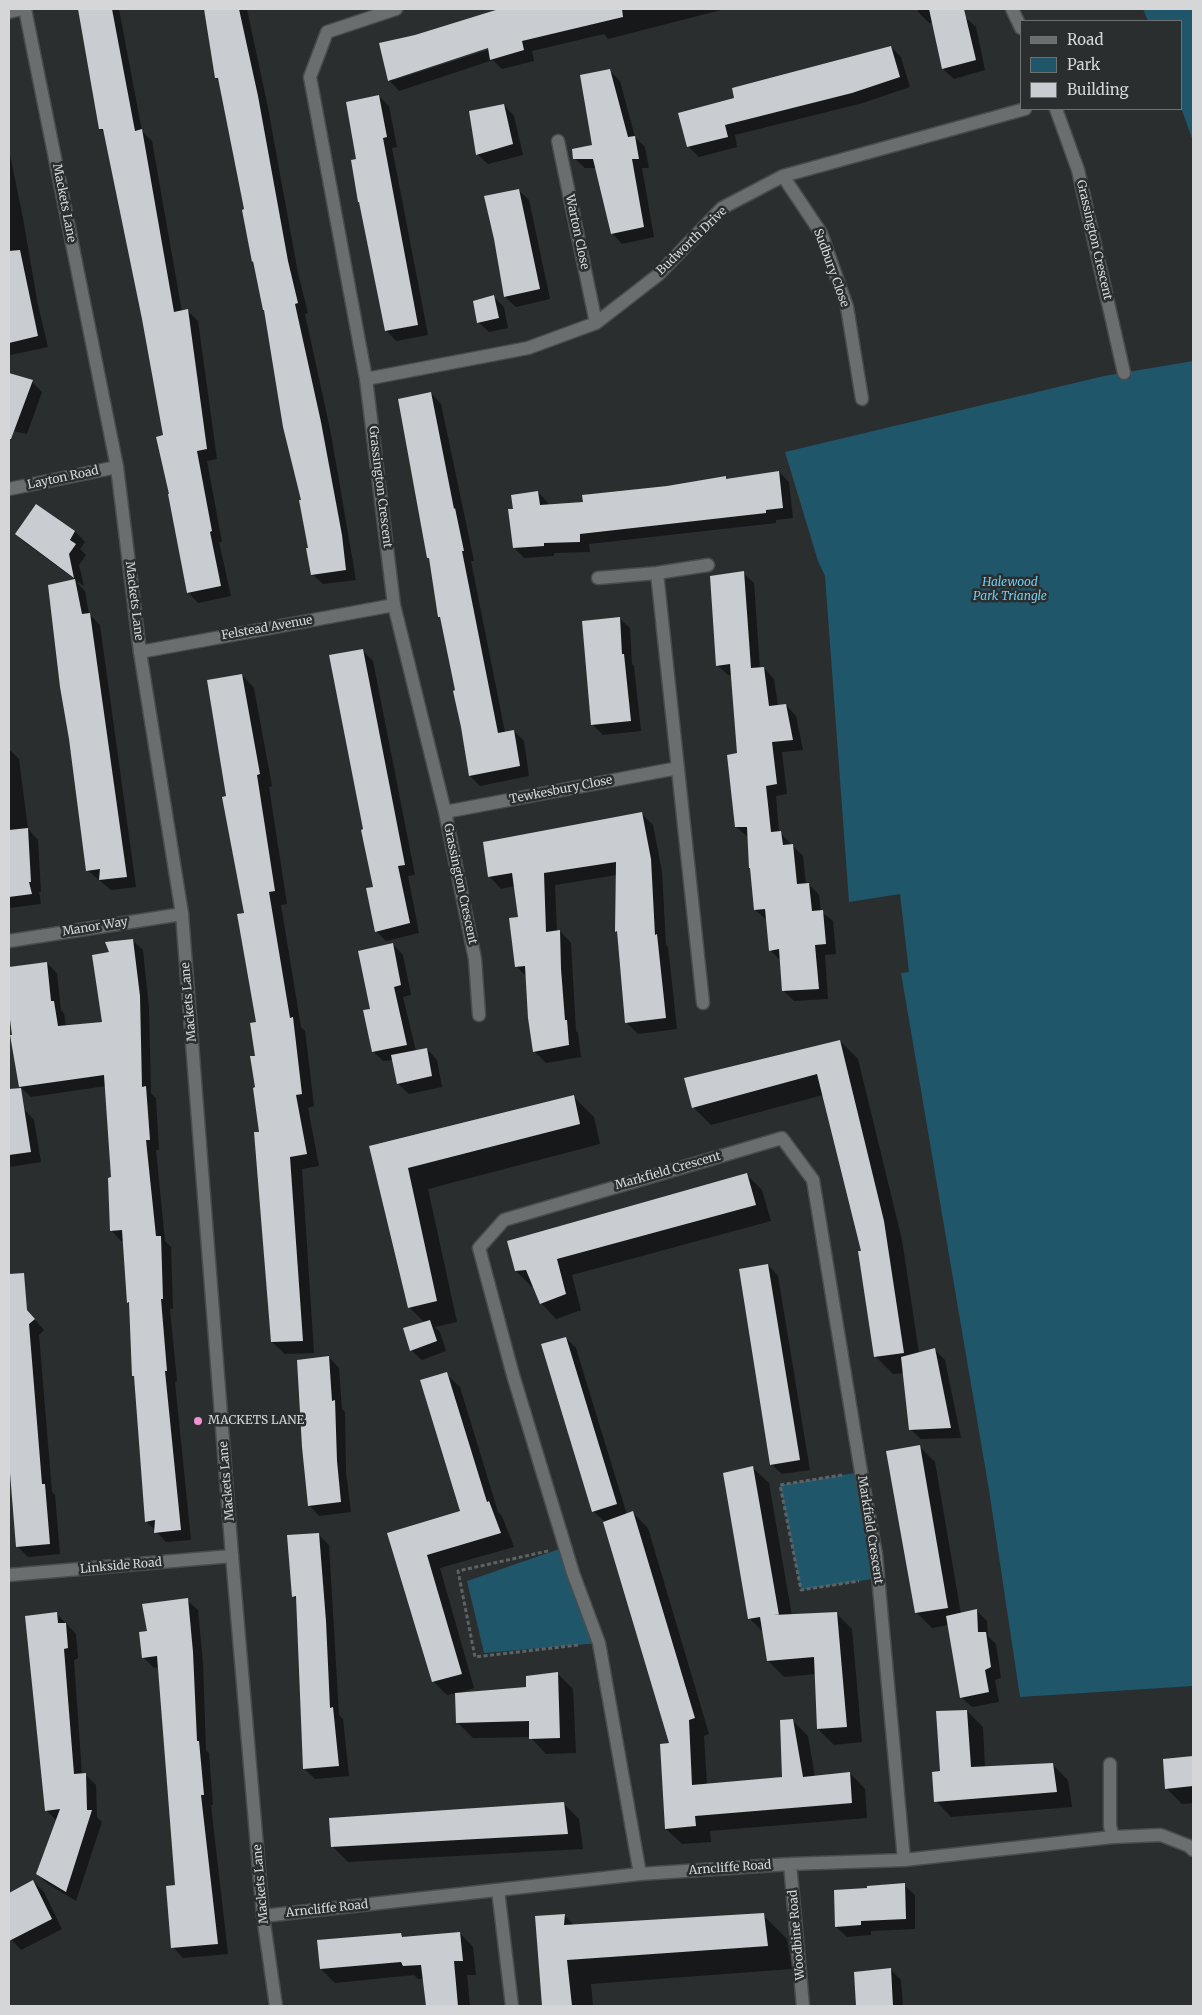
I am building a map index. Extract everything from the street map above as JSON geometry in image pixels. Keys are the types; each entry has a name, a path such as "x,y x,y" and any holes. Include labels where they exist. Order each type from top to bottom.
{"street":[{"path":"9,12 24,9"},
{"name":"Mackets Lane","path":"24,9 117,467 140,652 182,914 232,1556 263,1916 276,2006"},
{"name":"Grassington Crescent","path":"396,9 327,32 310,77 366,379 394,605 445,812 476,959 479,1015"},
{"path":"1012,9 1020,26"},
{"name":"Budworth Drive","path":"366,379 528,348 596,323 658,275 722,208 783,176 1021,110"},
{"name":"Grassington Crescent","path":"1056,110 1078,170 1124,372"},
{"name":"Warton Close","path":"558,141 596,323"},
{"name":"Sudbury Close","path":"783,176 821,233 846,307 862,399"},
{"name":"Layton Road","path":"9,489 117,467"},
{"path":"598,578 657,573 708,565"},
{"path":"657,573 703,1003"},
{"name":"Felstead Avenue","path":"140,652 394,605"},
{"name":"Tewkesbury Close","path":"445,812 678,768"},
{"name":"Manor Way","path":"9,941 182,914"},
{"name":"Markfield Crescent","path":"640,1874 599,1643 565,1547 513,1375 479,1248 504,1220 782,1138 813,1180 879,1578 904,1860"},
{"name":"Linkside Road","path":"9,1575 232,1556"},
{"path":"1110,1764 1110,1826 1113,1838"},
{"name":"Arncliffe Road","path":"263,1916 640,1874 790,1864 904,1860 1113,1838 1161,1835 1189,1846 1193,1850"},
{"name":"Woodbine Road","path":"790,1864 802,2006"},
{"path":"498,1890 512,2006"}],"path":[{"path":"861,1472 780,1484 801,1590 879,1578"},
{"path":"565,1547 458,1571 475,1657 599,1643"}],"green space":[{"path":"1143,9 1193,9 1193,141 1182,110 1182,20 1148,20"},
{"name":"Halewood Park Triangle","path":"1193,361 1193,1686 1020,1697 989,1490 901,973 909,972 900,894 849,902 825,576 818,561 785,452 1104,376"},
{"path":"861,1472 879,1578 801,1590 780,1485"},
{"path":"565,1547 599,1643 484,1653 467,1581"}],"building":[{"path":"78,9 112,9 135,131 142,129 174,312 188,309 207,449 197,451 221,586 187,593 169,494 156,437 163,435 142,319 103,129 99,129"},
{"path":"204,9 239,9 258,96 288,261 298,303 295,304 321,422 342,535 346,570 311,575 299,500 301,500 283,427 264,310 252,262 242,210 244,209 218,78 215,78"},
{"path":"499,9 622,9 623,17 522,41 524,50 490,60 488,48 388,81 379,43 415,35"},
{"path":"929,9 964,9 976,60 942,69"},
{"path":"891,46 900,77 852,93 725,125 728,137 687,147 678,113 734,98 732,88"},
{"path":"610,69 628,137 635,136 639,159 632,159 644,227 611,234 593,159 573,159 572,149 592,145 580,75"},
{"path":"379,95 387,137 383,138 418,325 385,331 358,202 351,160 356,159 346,102"},
{"path":"504,104 513,144 476,155 469,111"},
{"path":"519,189 540,289 504,297 484,196"},
{"path":"20,250 38,336 9,343 9,251"},
{"path":"494,295 499,318 477,323 473,301"},
{"path":"9,373 33,380 11,439 9,439"},
{"path":"431,392 464,551 462,551 498,733 514,730 520,766 469,776 453,691 455,690 440,617 438,617 429,558 427,558 398,399"},
{"path":"779,471 783,508 766,510 766,513 580,534 580,542 544,543 544,546 513,548 508,509 513,509 511,495 538,491 540,505 583,502 582,495 667,486 726,476 726,479"},
{"path":"36,504 75,531 70,540 76,544 69,554 74,578 15,534"},
{"path":"744,571 751,668 764,667 769,706 786,704 793,740 772,742 777,784 766,786 771,832 781,831 783,845 793,844 797,884 809,883 812,911 823,910 826,944 815,945 819,989 782,991 779,949 769,951 765,909 754,910 747,827 735,827 727,755 737,753 730,664 716,666 710,576"},
{"path":"75,579 82,614 90,613 127,877 99,880 100,869 86,871 69,739 60,687 48,585"},
{"path":"620,617 622,654 624,654 631,721 591,725 582,621"},
{"path":"363,649 405,865 398,866 410,923 375,932 366,888 373,887 329,655"},
{"path":"242,674 260,774 257,775 275,891 269,892 290,1018 293,1017 302,1094 296,1095 307,1154 290,1157 303,1341 271,1342 254,1132 259,1132 250,1056 255,1056 250,1023 256,1022 237,914 244,913 222,797 226,796 207,680"},
{"path":"642,812 651,859 655,935 657,934 666,1018 625,1023 617,931 615,932 616,862 544,873 546,932 560,930 561,969 569,1045 533,1052 528,1018 525,966 515,967 509,918 518,917 512,873 488,877 483,842"},
{"path":"28,828 31,882 29,882 32,894 9,897 9,830"},
{"path":"133,939 140,996 142,1087 146,1086 150,1140 146,1140 156,1236 161,1236 163,1299 161,1299 167,1371 165,1371 181,1530 154,1533 155,1520 145,1522 122,1230 110,1231 108,1178 111,1177 104,1075 19,1087 10,1035 12,1035 9,1012 9,967 47,962 51,1001 54,1001 58,1026 102,1022 92,955 109,952 105,942"},
{"path":"393,943 401,985 394,987 407,1045 372,1052 363,1010 370,1009 358,951"},
{"path":"840,1040 884,1221 904,1353 874,1357 858,1251 861,1251 817,1074 692,1108 684,1078"},
{"path":"427,1048 432,1076 397,1084 391,1055"},
{"path":"21,1088 31,1152 9,1155 9,1089"},
{"path":"574,1095 580,1124 408,1168 437,1301 408,1308 369,1146"},
{"path":"747,1173 756,1205 557,1259 566,1294 540,1304 526,1270 515,1271 507,1241"},
{"path":"768,1264 800,1460 770,1465 739,1269"},
{"path":"24,1273 27,1310 35,1319 29,1324 42,1484 45,1484 50,1544 16,1547 9,1461 9,1274"},
{"path":"430,1320 437,1341 410,1351 403,1328"},
{"path":"566,1337 617,1504 592,1512 541,1344"},
{"path":"935,1348 951,1428 909,1430 901,1357"},
{"path":"329,1356 332,1401 335,1400 337,1461 341,1502 308,1506 302,1447 297,1360"},
{"path":"447,1372 487,1502 489,1501 501,1533 427,1555 462,1674 432,1682 387,1533 460,1511 420,1380"},
{"path":"920,1445 948,1608 915,1613 886,1451"},
{"path":"753,1466 779,1615 837,1612 847,1727 817,1729 814,1657 767,1661 760,1617 748,1619 723,1473"},
{"path":"633,1511 695,1718 689,1720 692,1785 782,1777 780,1720 793,1719 803,1777 850,1772 852,1803 695,1816 696,1826 665,1829 660,1744 669,1743 603,1522"},
{"path":"319,1533 330,1708 333,1707 339,1766 303,1769 296,1596 292,1597 287,1535"},
{"path":"188,1598 193,1652 197,1741 199,1741 204,1795 201,1795 218,1944 171,1948 166,1886 175,1885 157,1656 142,1658 139,1632 147,1631 142,1604"},
{"path":"977,1609 978,1632 986,1632 991,1667 985,1670 989,1692 960,1698 946,1616"},
{"path":"57,1612 58,1623 66,1623 68,1648 64,1649 74,1774 86,1773 87,1810 92,1810 66,1892 36,1874 60,1809 45,1811 25,1616"},
{"path":"558,1672 560,1738 529,1739 529,1721 456,1723 455,1693 526,1687 526,1676"},
{"path":"967,1710 971,1767 1053,1763 1057,1792 934,1802 932,1772 940,1771 936,1711"},
{"path":"1193,1756 1193,1786 1165,1789 1163,1759"},
{"path":"564,1802 568,1834 331,1847 329,1818"},
{"path":"33,1880 52,1919 9,1941 9,1893"},
{"path":"905,1883 906,1919 861,1921 861,1925 835,1927 834,1890"},
{"path":"764,1913 768,1946 567,1960 572,2006 542,2006 535,1916 565,1914 564,1925"},
{"path":"460,1932 463,1961 454,1961 458,2006 426,2006 421,1965 403,1966 401,1962 320,1969 317,1940 401,1933 402,1937"},
{"path":"891,1968 893,2006 856,2006 854,1972"}],"place":[{"name":"MACKETS LANE","path":"198,1421"}]}
